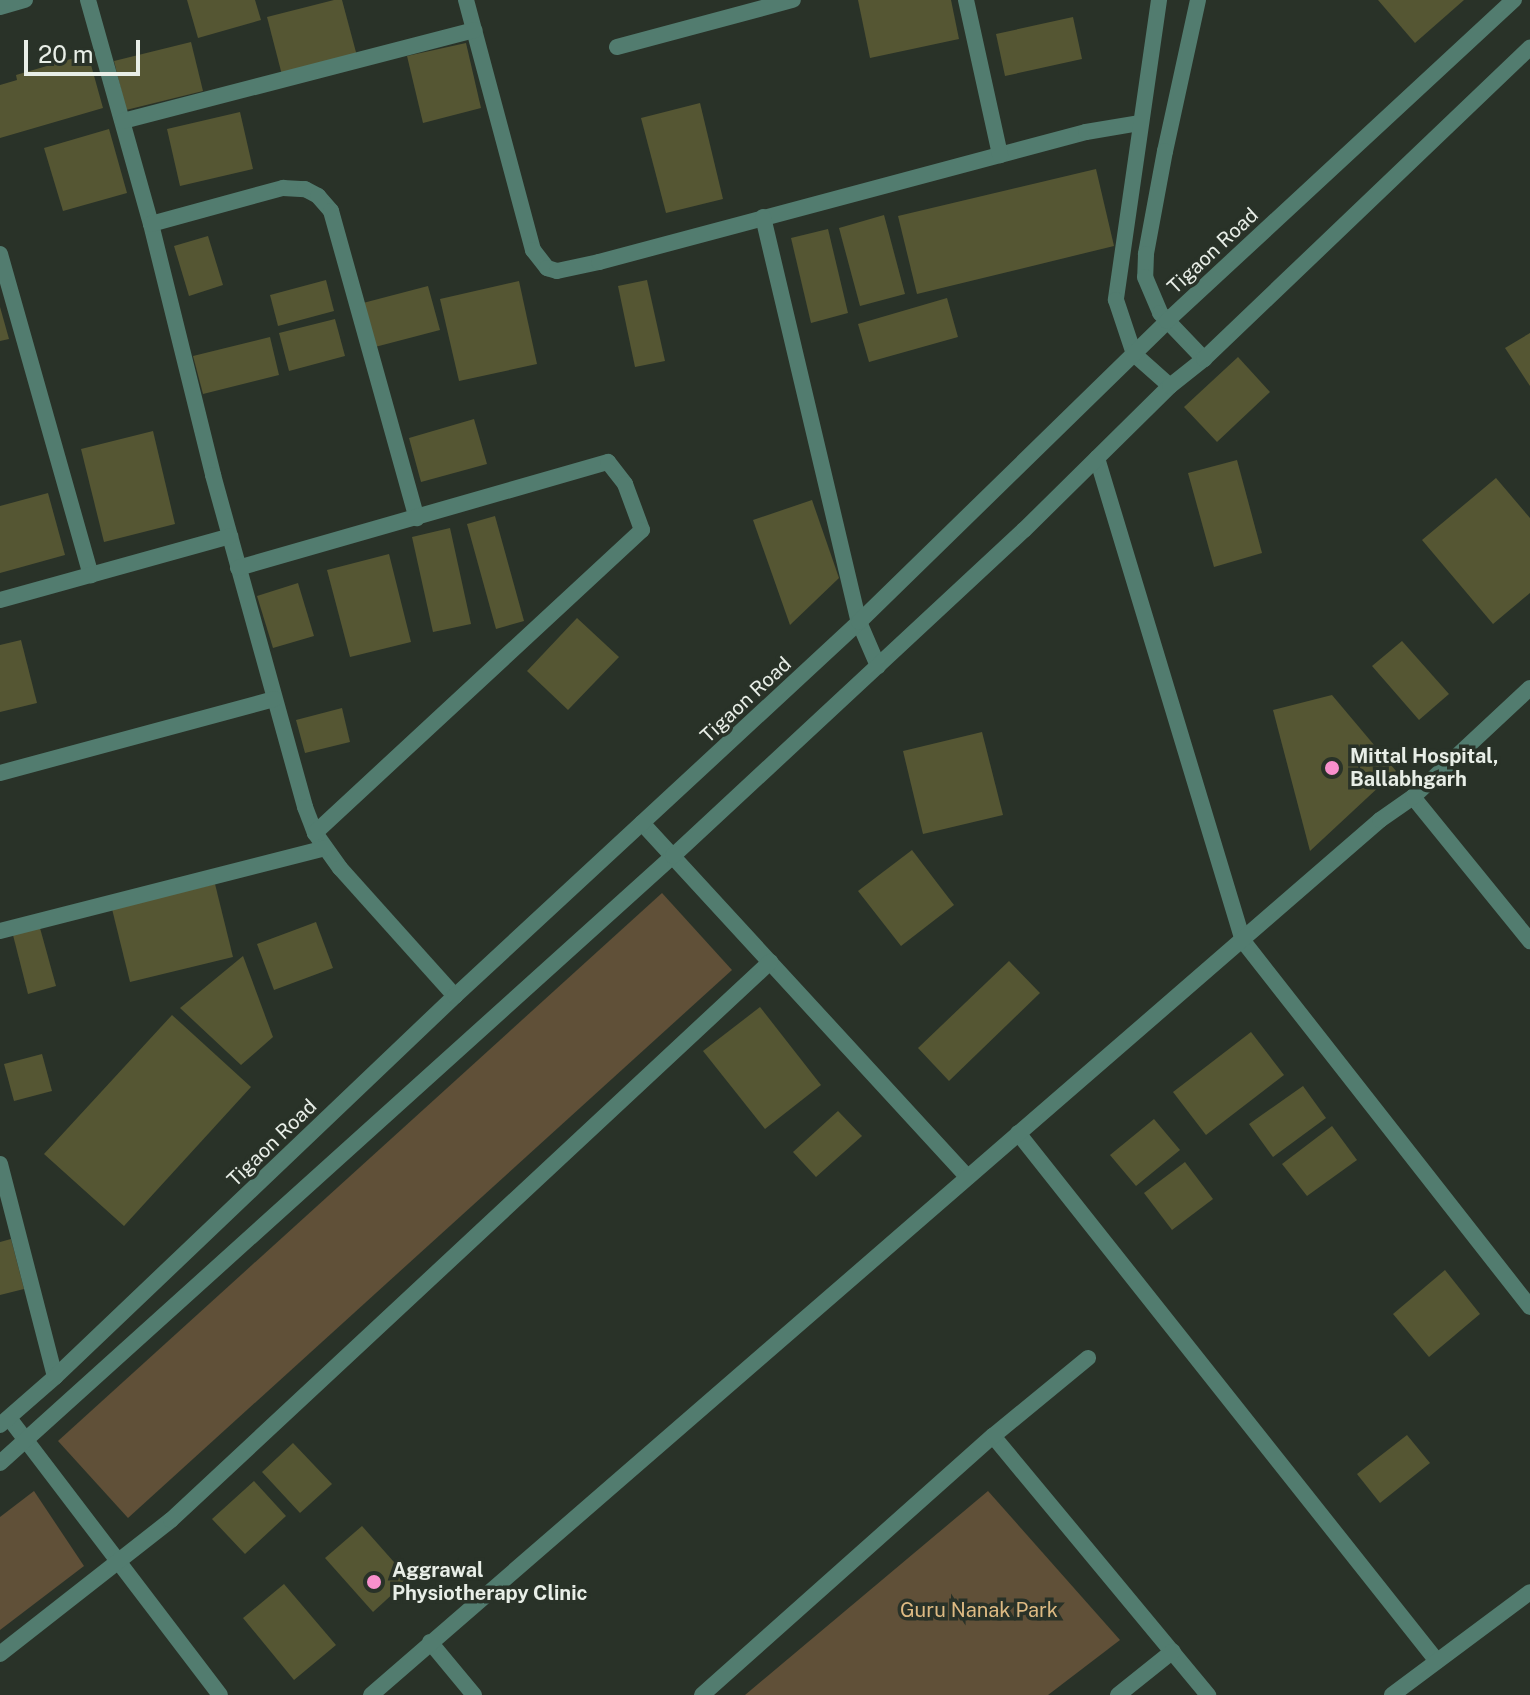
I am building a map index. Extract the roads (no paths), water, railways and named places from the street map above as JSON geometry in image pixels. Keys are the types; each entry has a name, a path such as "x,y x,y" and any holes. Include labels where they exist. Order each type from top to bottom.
{"street":[{"path":"0,7 25,0"},
{"path":"88,0 151,224 238,568 315,833 354,885 455,996"},
{"path":"466,0 533,250 547,268 567,270 1086,132 1140,123"},
{"path":"617,47 793,0"},
{"path":"966,0 1000,155"},
{"path":"1159,0 1116,300 1134,354 1170,386"},
{"path":"1198,0 1146,254 1145,277 1150,295 1167,321 1204,359"},
{"name":"Tigaon Road","path":"4,1421 55,1377 455,996 859,622 1167,321 1514,0"},
{"path":"123,121 474,30"},
{"path":"0,1463 27,1442 673,856 878,666 1170,386 1204,359 1530,48"},
{"path":"151,224 283,188 305,189 318,196 331,211 417,518"},
{"path":"763,217 859,622 878,666"},
{"path":"0,254 91,575"},
{"path":"1097,458 1243,941 1530,1307"},
{"path":"238,568 608,462 625,484 642,530 315,833"},
{"path":"0,600 230,536"},
{"path":"371,1695 1380,820 1413,797 1530,688"},
{"path":"0,773 274,699"},
{"path":"1413,797 1530,941"},
{"path":"642,823 967,1177"},
{"path":"0,931 325,848"},
{"path":"0,1654 171,1520 770,962"},
{"path":"1018,1133 1437,1661"},
{"path":"0,1164 55,1377"},
{"path":"702,1695 993,1436 1088,1358"},
{"path":"4,1421 27,1442 116,1563 220,1695"},
{"path":"993,1436 1208,1695"},
{"path":"1392,1695 1530,1592"},
{"path":"430,1642 474,1695"},
{"path":"1118,1695 1173,1651"}],"place":[{"name":"Mittal Hospital, Ballabhgarh","path":"1332,768"},
{"name":"Aggrawal Physiotherapy Clinic","path":"374,1582"}],"park label":[{"name":"Guru Nanak Park","path":"979,1610"}]}
